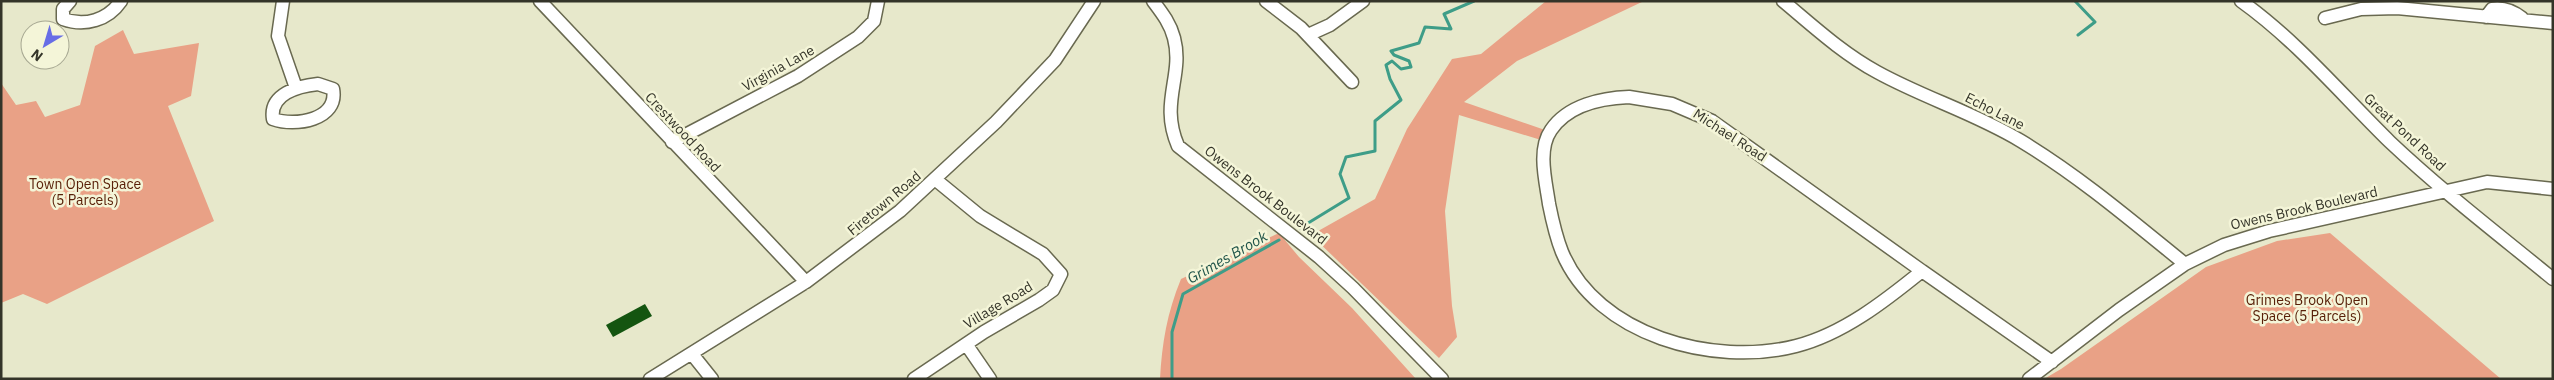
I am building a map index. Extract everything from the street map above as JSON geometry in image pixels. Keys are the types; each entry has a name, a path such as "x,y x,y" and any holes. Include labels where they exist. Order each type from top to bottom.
{"street":[{"path":"70,1 63,9 61,15 63,19 76,23 105,16 121,1"},
{"path":"283,1 277,21 278,39 296,88"},
{"name":"Crestwood Road","path":"541,1 806,282"},
{"name":"Virginia Lane","path":"672,142 798,76 858,37 874,21 877,14 878,1"},
{"name":"Firetown Road","path":"650,379 806,282 887,222 936,180 996,122 1055,60 1094,1"},
{"name":"Owens Brook Boulevard","path":"1153,1 1167,20 1177,42 1178,60 1170,107 1172,136 1178,146 1319,257 1353,288 1442,379"},
{"path":"1266,1 1284,13 1308,35 1352,82"},
{"path":"1308,35 1330,25 1363,1"},
{"name":"Echo Lane","path":"1783,1 1864,64 1995,127 2037,151 2078,178 2185,264"},
{"name":"Great Pond Road","path":"2241,1 2288,37 2375,127 2448,192 2553,279"},
{"path":"2325,18 2345,8 2382,3 2486,17 2553,23"},
{"path":"307,85 326,85 333,89 335,94 334,101 329,108 311,120 299,124 279,123 273,119 271,114 272,107 278,100 296,88 307,85"},
{"name":"Michael Road","path":"1922,271 1858,320 1797,346 1749,355 1700,350 1662,339 1637,328 1600,303 1576,278 1565,261 1553,231 1546,180 1545,161 1550,132 1577,108 1593,100 1629,96 1666,101 1690,109 1744,143 2052,362"},
{"name":"Village Road","path":"914,379 1053,290 1061,274 1043,254 980,216 936,180"},
{"name":"Owens Brook Boulevard","path":"2029,379 2119,310 2185,264 2224,244 2269,231 2487,182 2511,183 2553,190"},
{"path":"966,344 990,379"},
{"path":"692,354 712,379"}],"green space":[{"path":"1546,1 1644,1 1517,61 1464,102 1545,130 1541,140 1459,115 1445,211 1452,306 1457,337 1439,358 1311,235 1375,199 1407,129 1452,59 1481,54"},
{"name":"Town Open Space (5 Parcels)","path":"123,30 134,54 199,43 191,96 168,106 214,221 47,304 23,294 1,303 1,83 16,105 36,101 45,117 80,105 95,46"},
{"path":"1279,233 1299,257 1352,308 1416,379 1160,379 1166,328 1181,279"},
{"name":"Grimes Brook Open Space (5 Parcels)","path":"2330,233 2501,379 2044,379 2206,267 2277,241"}],"building":[{"path":"645,304 652,316 613,337 606,325"}],"waterway":[{"name":"Grimes Brook","path":"1300,228 1349,198 1340,174 1346,157 1375,151 1375,121 1401,100 1390,79 1386,65 1392,61 1401,69 1411,67 1409,61 1394,55 1391,51 1419,43 1425,27 1451,29 1444,14 1474,1"},
{"path":"2075,1 2095,22 2078,35"},
{"name":"Grimes Brook","path":"1172,379 1172,332 1183,294 1279,240"}]}
